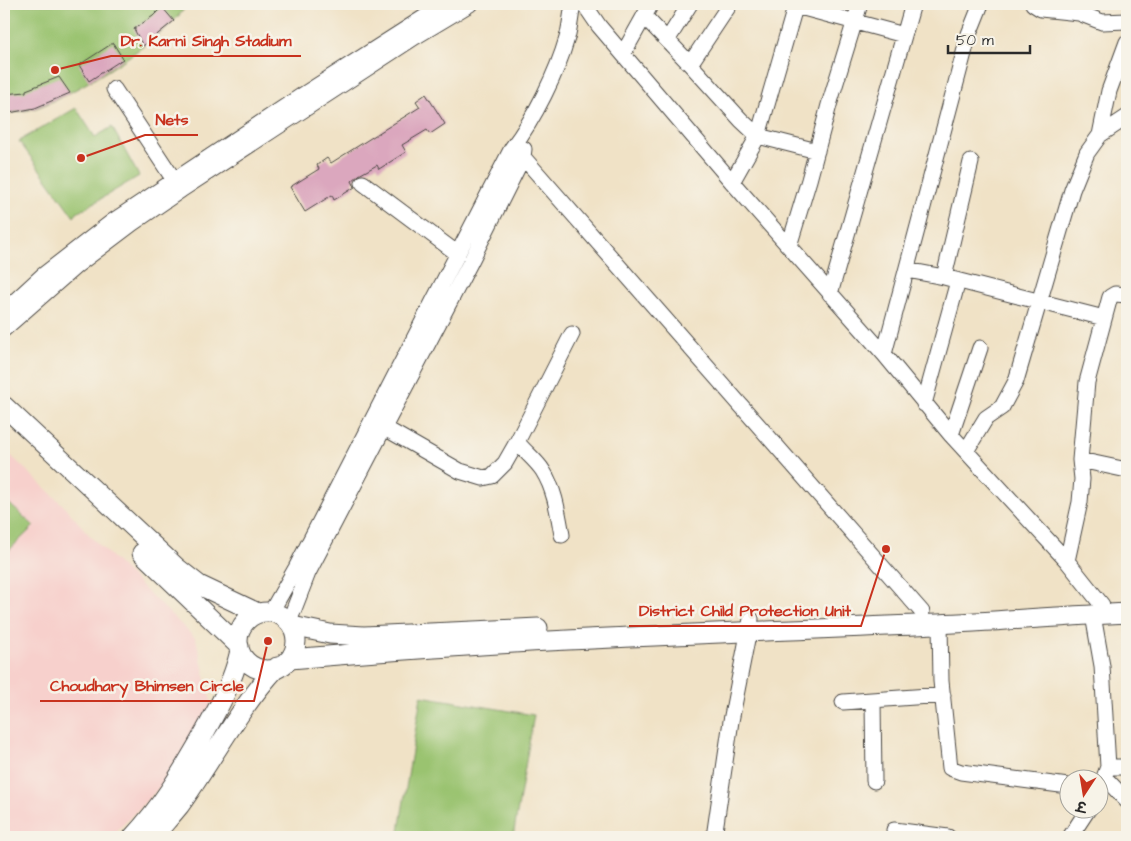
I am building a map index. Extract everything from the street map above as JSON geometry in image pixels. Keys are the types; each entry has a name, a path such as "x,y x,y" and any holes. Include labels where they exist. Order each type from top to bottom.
{"main road":[{"path":"4,406 176,567 199,584 265,613 282,615 291,624 296,639 296,646 284,663 261,685 222,739 180,804 153,837"},
{"path":"4,422 240,648 245,659 259,668 266,669 284,663 396,650 922,612 1097,610 1127,613"},
{"path":"291,624 330,634 364,636 749,625 940,624 1097,610 1127,604"},
{"path":"133,837 150,820 179,779 227,692 235,673 240,648 239,638 243,624 250,618 265,613"}],"street":[{"path":"4,329 76,266 178,185 301,96 446,4"},
{"path":"4,311 42,276 81,245 470,4"},
{"path":"291,624 308,573 478,248 517,152 559,62 567,37 573,4"},
{"path":"584,4 599,26 732,182 884,354 924,404 1067,561 1097,610 1102,666 1102,768"},
{"path":"668,39 690,4"},
{"path":"690,64 730,4"},
{"path":"789,246 860,4"},
{"path":"830,294 913,4"},
{"path":"884,354 969,34 981,4"},
{"path":"732,182 758,136 796,5 856,20 904,35"},
{"path":"1039,5 1070,11 1102,22 1127,21"},
{"path":"623,54 648,10 668,39 741,120 758,136 817,151"},
{"path":"1100,135 1109,92 1127,42"},
{"path":"114,89 178,185"},
{"path":"966,451 986,418 1002,407 1016,381 1072,190 1087,153 1100,135 1127,117"},
{"path":"265,613 458,254 517,152"},
{"path":"517,152 922,612"},
{"path":"924,404 951,279 972,162"},
{"path":"363,182 458,254"},
{"path":"907,270 951,279 1104,318"},
{"path":"1067,561 1080,502 1082,479 1080,460 1083,409 1087,382 1110,297 1115,294 1127,295"},
{"path":"384,427 460,471 483,478 492,476 499,470 517,442 572,334"},
{"path":"951,435 980,348"},
{"path":"517,442 542,470 550,484 562,535"},
{"path":"1080,460 1127,470"},
{"path":"940,624 943,695 950,768 953,771 1058,785"},
{"path":"714,837 731,721 749,625"},
{"path":"843,702 943,695"},
{"path":"874,700 874,781"},
{"path":"1108,780 1127,767"},
{"path":"1108,788 1127,801"},
{"path":"1070,837 1082,818"},
{"path":"894,830 948,837"}],"shaded area":[{"path":"4,449 63,505 91,537 196,639 212,705 165,782 111,837 4,837"}],"green space":[{"path":"4,4 187,4 178,17 162,32 119,64 52,102 25,111 4,114"},
{"path":"76,108 95,137 112,127 139,176 77,213 74,217 19,141"},
{"path":"4,499 34,526 4,555"},
{"path":"421,696 534,715 513,837 398,837"}],"building":[{"path":"162,7 174,21 143,46 134,29 153,16"},
{"path":"113,43 123,59 89,81 79,65"},
{"path":"59,77 70,93 35,108 4,114 4,94 26,92 26,90"},
{"path":"426,94 445,124 430,134 427,130 402,145 406,152 379,169 377,165 359,175 352,181 355,187 334,200 332,195 305,212 290,187 319,169 317,165 327,158 331,163 420,107 416,101"}],"place":[{"name":"Dr. Karni Singh Stadium","path":"55,70"},
{"name":"Nets","path":"81,158"},
{"name":"District Child Protection Unit","path":"886,549"},
{"name":"Choudhary Bhimsen Circle","path":"268,641"}]}
